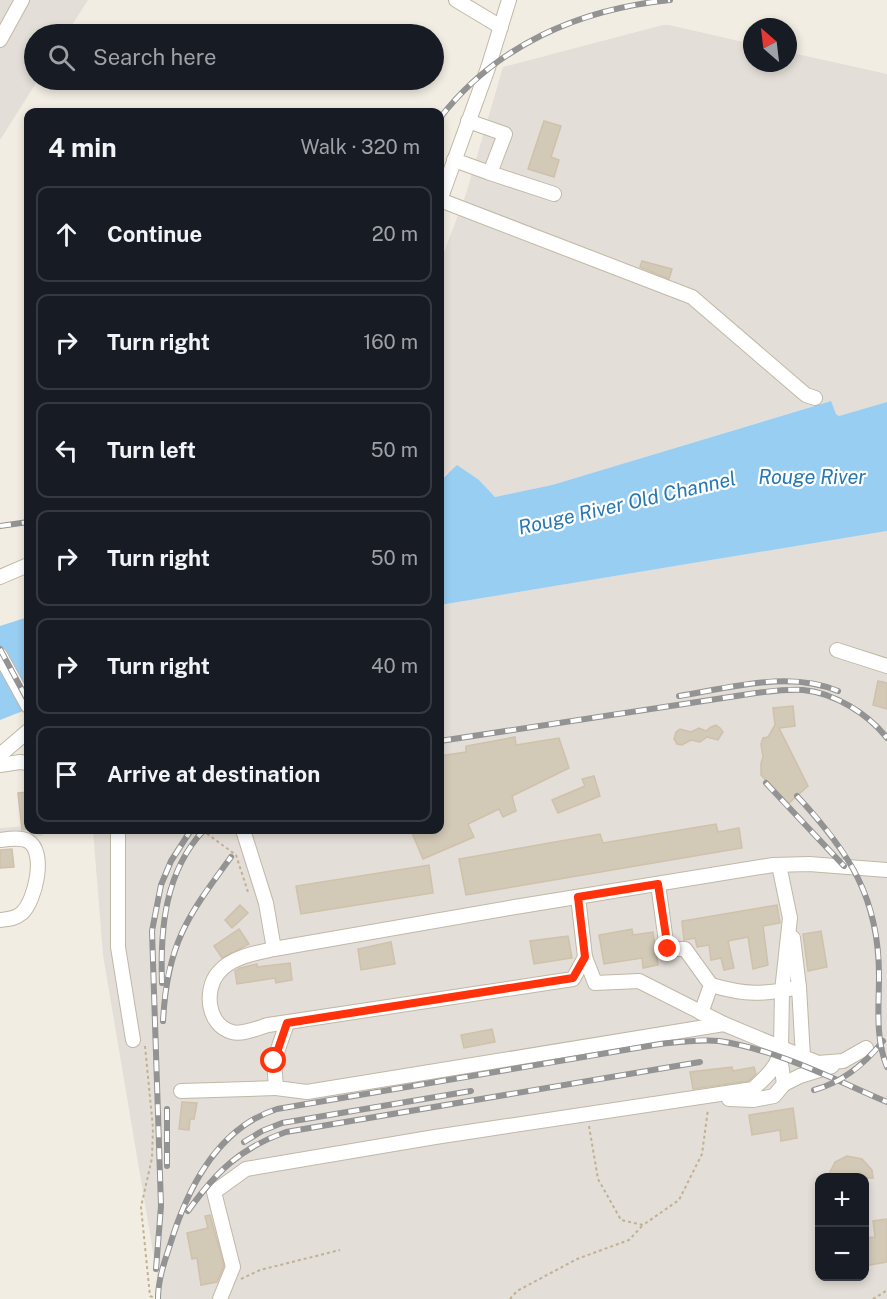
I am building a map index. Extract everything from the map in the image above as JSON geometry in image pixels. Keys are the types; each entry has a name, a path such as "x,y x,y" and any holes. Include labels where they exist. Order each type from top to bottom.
{"street":[{"path":"0,40 22,0"},
{"path":"456,0 501,27"},
{"path":"444,189 509,0"},
{"path":"468,122 505,134 490,173"},
{"path":"454,160 554,194"},
{"path":"444,202 692,297 806,395 815,398"},
{"path":"0,577 24,567"},
{"path":"837,650 887,666"},
{"path":"0,655 24,699"},
{"path":"0,755 24,734"},
{"path":"0,765 24,762"},
{"path":"118,834 118,947 139,1041"},
{"path":"244,834 266,903 274,949"},
{"path":"0,840 23,839 30,842 36,850 38,861 31,896 23,912 14,918 0,920"},
{"path":"585,957 573,978 234,1033 216,1021 210,1007 209,995 219,972 246,956 274,949 779,865 809,864 887,870"},
{"path":"779,865 790,918 800,987 803,1057"},
{"path":"658,884 668,949 685,949 711,985 737,993 782,991 800,987"},
{"path":"578,897 585,957 595,982 639,981 780,1052 818,1063 843,1061"},
{"path":"783,1084 780,1052 782,991 790,918"},
{"path":"701,1013 711,985"},
{"path":"276,1088 274,1061 287,1023"},
{"path":"181,1091 276,1088 307,1092 724,1024"},
{"path":"704,1097 753,1100 774,1096 783,1084 843,1061 866,1047"},
{"path":"223,1293 233,1267 214,1192 246,1169 753,1089 772,1072 780,1052"}],"path":[{"path":"207,834 236,855 249,894"},
{"path":"139,1041 153,1128 152,1158 141,1207 150,1296 157,1299"},
{"path":"510,1299 517,1292 577,1259 629,1240 643,1224 679,1200 702,1154 704,1097"},
{"path":"587,1114 598,1179 621,1220 643,1224"},
{"path":"223,1293 260,1270 340,1250"},
{"path":"873,1299 886,1291"}],"shaded area":[{"path":"0,0 88,0 72,24 24,24 24,90 32,90 0,140"},
{"path":"669,25 743,42 743,72 797,72 797,54 887,74 887,402 839,416 830,401 552,485 495,497 479,480 447,473 444,476 444,252 466,194 503,67"},
{"path":"887,531 887,1299 161,1299 103,955 93,834 444,834 444,604"},
{"path":"24,826 24,834 43,834 43,836 0,838 0,828"}],"water":[{"name":"Rouge River","path":"831,401 839,416 887,402 887,531 444,604 444,477 457,465 479,480 495,497 552,485"},
{"path":"24,618 24,711 0,720 0,626"}],"building":[{"path":"544,121 561,126 551,157 559,160 554,177 528,169"},
{"path":"642,261 672,269 669,279 640,267"},
{"path":"878,681 887,683 887,709 873,705"},
{"path":"793,706 795,726 779,728 808,786 788,804 761,775 763,757 761,744 763,738 768,737 775,725 773,708"},
{"path":"716,725 723,732 718,740 707,737 700,742 691,740 682,745 677,744 674,739 676,732 680,729 691,732 699,728 706,731"},
{"path":"515,737 516,745 559,738 569,768 512,796 516,811 503,817 499,809 468,824 474,837 423,859 412,834 444,834 444,755 466,752 466,746"},
{"path":"594,776 600,796 558,813 552,800 585,786 582,779"},
{"path":"24,792 24,830 22,830 18,793"},
{"path":"716,824 718,832 739,828 742,848 466,895 459,859 600,834 603,843"},
{"path":"12,849 14,867 0,868 0,850"},
{"path":"429,865 433,893 301,914 296,886"},
{"path":"240,905 248,913 232,928 225,920"},
{"path":"777,905 780,923 763,926 768,965 753,969 748,937 728,941 734,968 724,970 721,958 711,960 709,945 697,947 695,938 684,940 682,921"},
{"path":"239,929 249,944 222,958 214,946"},
{"path":"632,929 633,935 653,932 658,965 643,968 642,958 604,964 599,935"},
{"path":"821,931 827,967 808,971 803,934"},
{"path":"568,936 572,958 534,964 530,941"},
{"path":"391,942 395,964 361,970 358,949"},
{"path":"290,963 292,980 276,983 275,978 237,984 235,971 240,968 257,964 257,967"},
{"path":"492,1029 495,1042 464,1048 461,1035"},
{"path":"732,1067 733,1071 754,1067 756,1074 749,1081 693,1089 690,1072"},
{"path":"182,1102 197,1103 194,1119 190,1119 189,1130 179,1129"},
{"path":"793,1108 797,1138 781,1141 780,1130 752,1135 749,1115"},
{"path":"847,1156 862,1159 872,1170 873,1178 869,1178 869,1173 830,1173 835,1162"},
{"path":"210,1215 224,1266 217,1282 201,1285 197,1258 192,1259 187,1233 208,1228 205,1216"},
{"path":"887,1219 887,1262 869,1265 869,1238 875,1237 873,1221"}],"railway":[{"path":"444,113 462,92 487,70 542,35 604,12 670,0"},
{"path":"0,526 24,523"},
{"path":"0,649 24,694"},
{"path":"679,696 739,685 780,681 819,685 838,691"},
{"path":"444,740 756,693 792,690 815,692 839,700 861,713 887,738"},
{"path":"766,783 844,866"},
{"path":"797,796 846,857 867,899 878,948 879,1033 887,1067"},
{"path":"156,1269 161,1206 152,931 161,885 171,861 188,834"},
{"path":"162,983 164,922 173,882 191,846 201,834"},
{"path":"163,1021 169,971 182,933 202,897 231,857"},
{"path":"158,1299 162,1272 177,1224 185,1203 207,1163 237,1130 277,1109 660,1044 704,1040 741,1045 784,1058 887,1102"},
{"path":"814,1090 825,1087 852,1072 883,1041"},
{"path":"188,1211 209,1184 230,1163 255,1146 286,1132 700,1062"},
{"path":"244,1142 282,1123 471,1091"},
{"path":"167,1109 167,1166"}],"route":[{"path":"274,1061 287,1023 573,978 585,957 578,897 658,884 668,949"}],"water label":[{"name":"Rouge River Old Channel","path":"627,503"}]}
